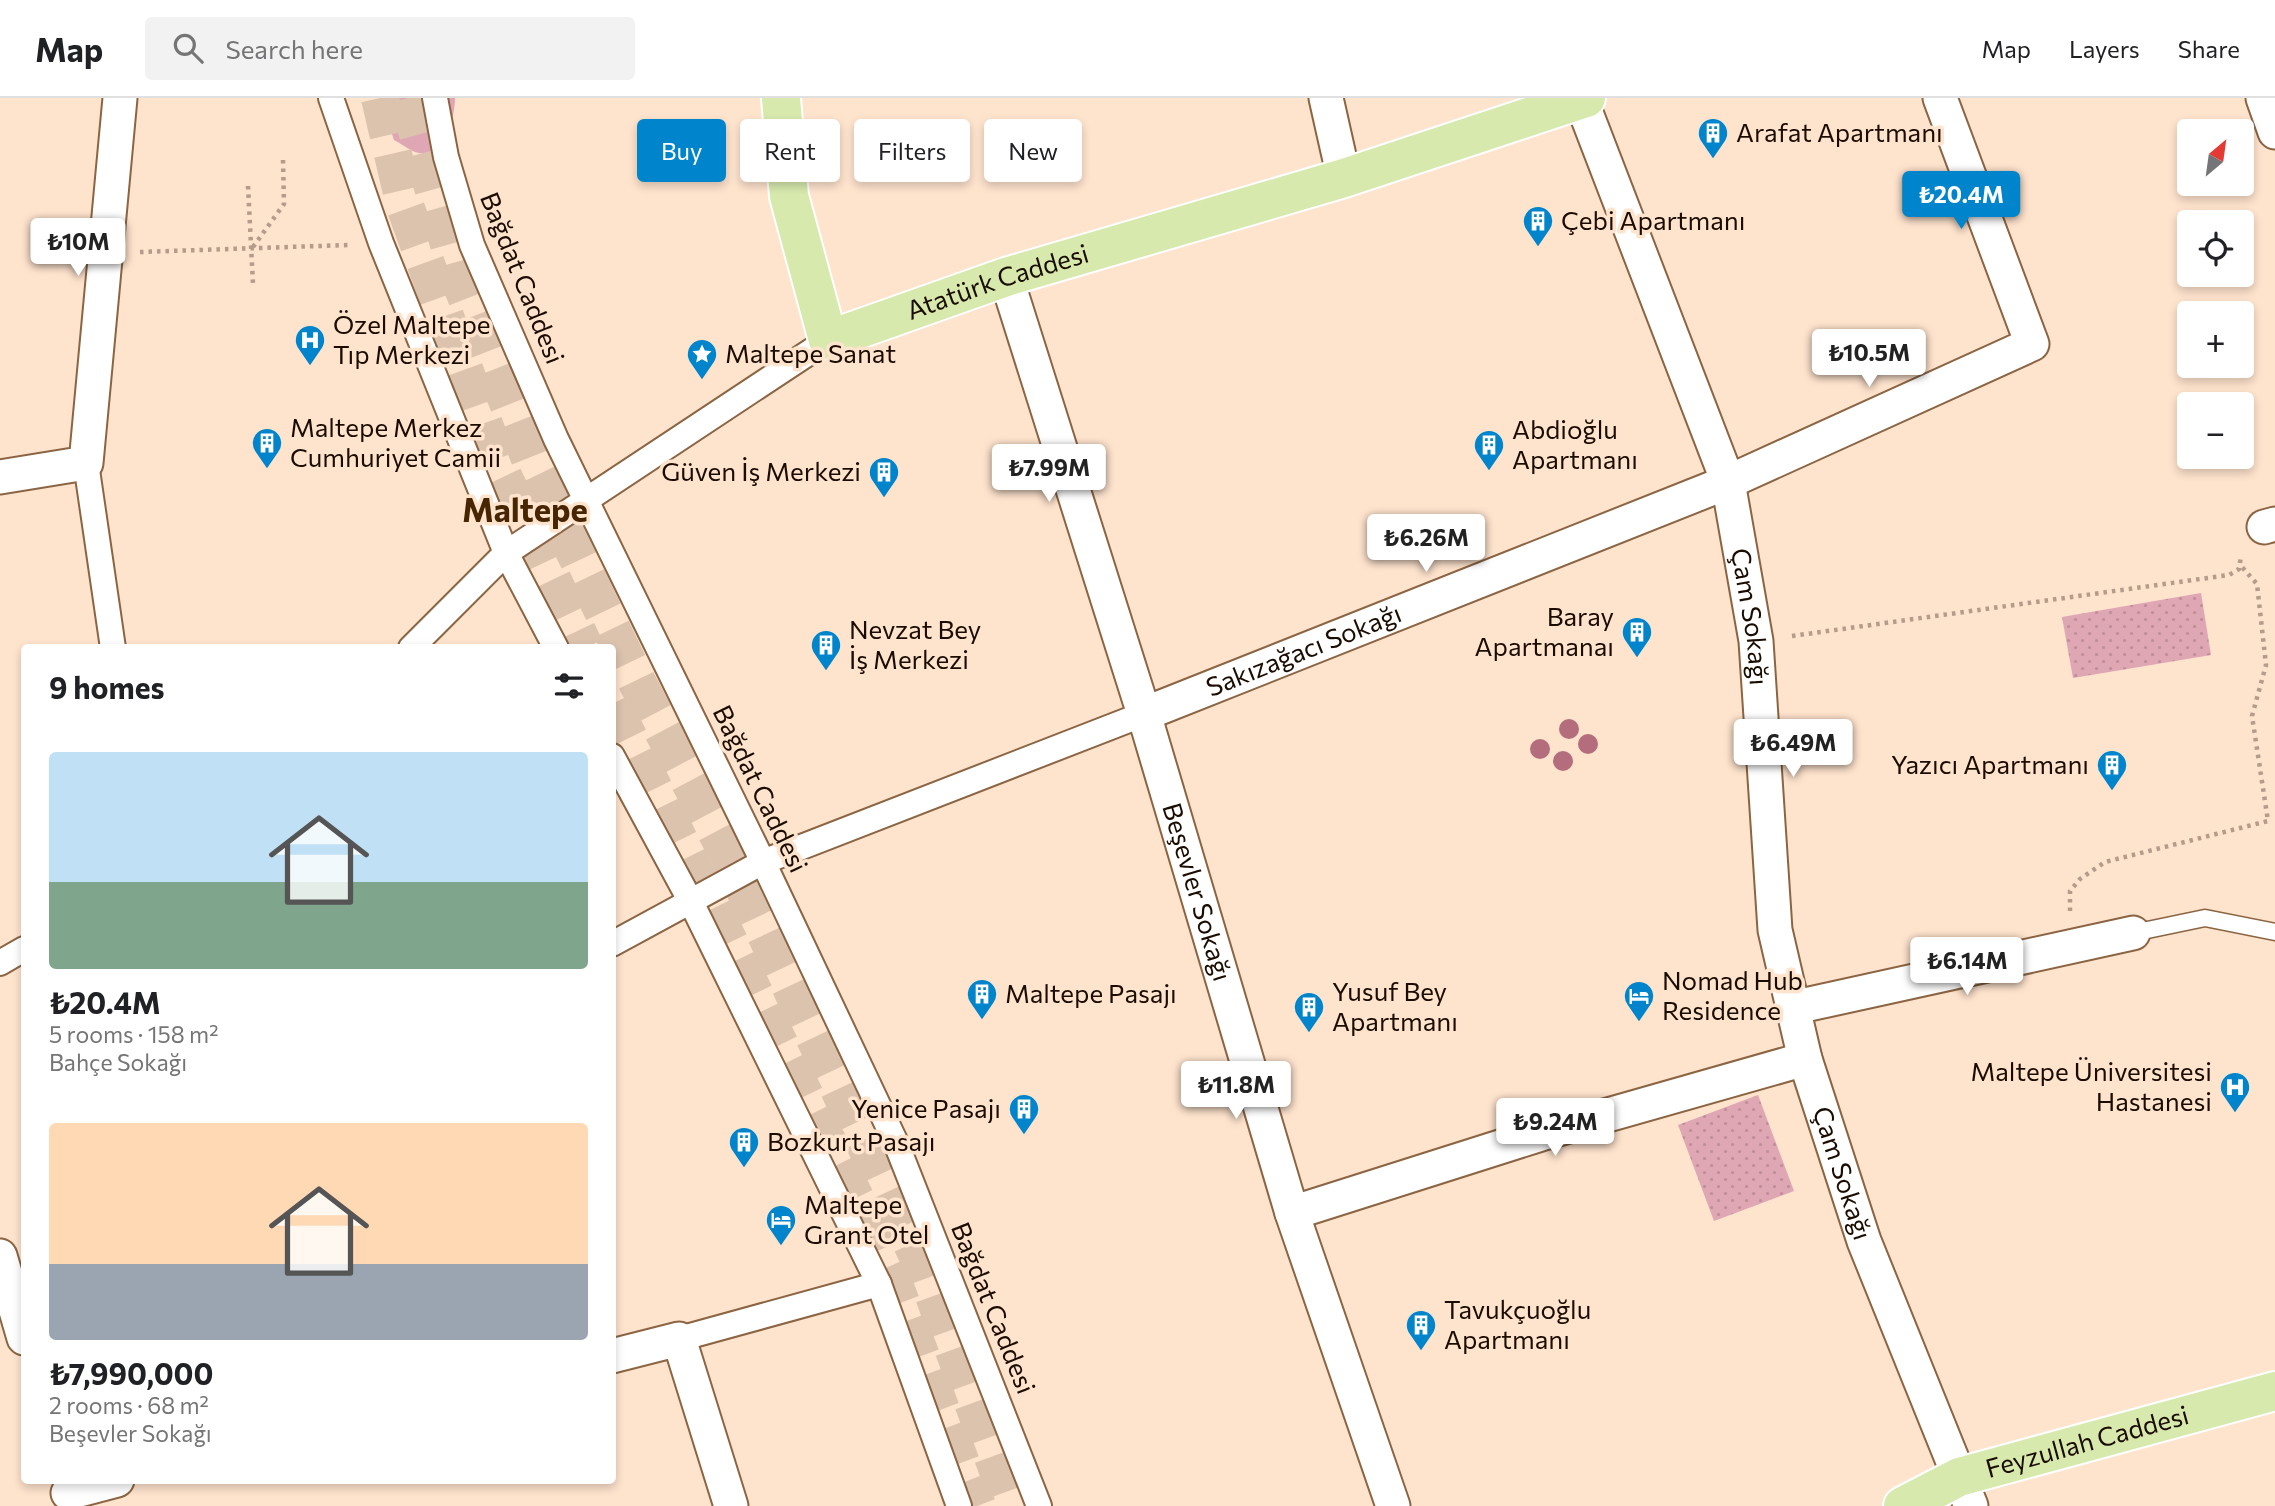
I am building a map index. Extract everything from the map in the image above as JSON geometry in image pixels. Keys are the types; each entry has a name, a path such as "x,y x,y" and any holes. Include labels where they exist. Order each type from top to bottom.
{"main road":[{"path":"781,98 789,196 828,340"},
{"name":"Atatürk Caddesi","path":"828,340 1006,276 1344,178 1583,99"},
{"name":"Feyzullah Caddesi","path":"1903,1506 1965,1492 2275,1391"}],"street":[{"path":"112,644 86,463 120,98"},
{"path":"331,98 381,243 506,553 554,644"},
{"name":"Bağdat Caddesi","path":"435,98 446,157 472,245 556,439 763,862 896,1143 1038,1506"},
{"path":"1326,98 1344,178"},
{"name":"Sakızağacı Sokağı","path":"691,902 763,862 1728,482 2032,344 1940,98"},
{"path":"2263,98 2275,132"},
{"name":"Çam Sokağı","path":"1583,99 1728,482 1756,641 1775,930 1791,1008 1864,1241 1965,1492"},
{"name":"Beşevler Sokağı","path":"1006,276 1144,714 1292,1213 1393,1506"},
{"name":"Atatürk Caddesi","path":"415,644 506,553 828,340"},
{"path":"0,477 86,463"},
{"path":"616,764 691,902 879,1284 959,1506"},
{"path":"616,942 691,902"},
{"path":"1791,1008 2133,933"},
{"path":"0,962 21,951"},
{"path":"1292,1213 1541,1134 1805,1059"},
{"path":"7,1263 21,1325"},
{"path":"616,1355 879,1284"},
{"path":"679,1339 732,1506"},
{"path":"67,1493 102,1484"}],"lane":[{"path":"2133,933 2204,918 2275,932"}],"path":[{"path":"252,248 284,204 283,160"},
{"path":"248,186 253,284"},
{"path":"157,251 355,245"},
{"path":"2268,821 2252,716 2266,665 2257,584 2241,566 2243,537 2269,526"},
{"path":"1756,641 2229,575 2241,566"},
{"path":"2073,946 2070,891 2092,869 2105,862 2275,820"}],"shaded area":[{"path":"380,98 455,98 447,134 436,149 428,153 413,151 394,140"},
{"path":"2201,593 2211,655 2073,678 2062,617"},
{"path":"1758,1095 1794,1191 1714,1221 1678,1125"}],"tunnel":[{"path":"380,98 405,206 502,474 583,644"},
{"path":"408,98 457,273 531,461 637,682 726,850 925,1271 1011,1506"},
{"path":"616,712 866,1220 892,1279 977,1506"}],"place":[{"name":"Arafat Apartmanı","path":"1713,160"},
{"name":"Çebi Apartmanı","path":"1538,248"},
{"name":"Özel Maltepe Tıp Merkezi","path":"310,367"},
{"name":"Maltepe Sanat","path":"702,381"},
{"name":"Maltepe Merkez Cumhuriyet Camii","path":"267,470"},
{"name":"Abdioğlu Apartmanı","path":"1489,472"},
{"name":"Güven İş Merkezi","path":"884,499"},
{"name":"Baray Apartmanaı","path":"1637,659"},
{"name":"Nevzat Bey İş Merkezi","path":"826,672"},
{"name":"Yazıcı Apartmanı","path":"2112,792"},
{"name":"Maltepe Pasajı","path":"982,1021"},
{"name":"Nomad Hub Residence","path":"1639,1023"},
{"name":"Yusuf Bey Apartmanı","path":"1309,1034"},
{"name":"Maltepe Üniversitesi Hastanesi","path":"2235,1114"},
{"name":"Yenice Pasajı","path":"1024,1136"},
{"name":"Bozkurt Pasajı","path":"744,1169"},
{"name":"Maltepe Grant Otel","path":"781,1247"},
{"name":"Tavukçuoğlu Apartmanı","path":"1421,1352"}],"district":[{"name":"Maltepe","path":"525,510"}]}
